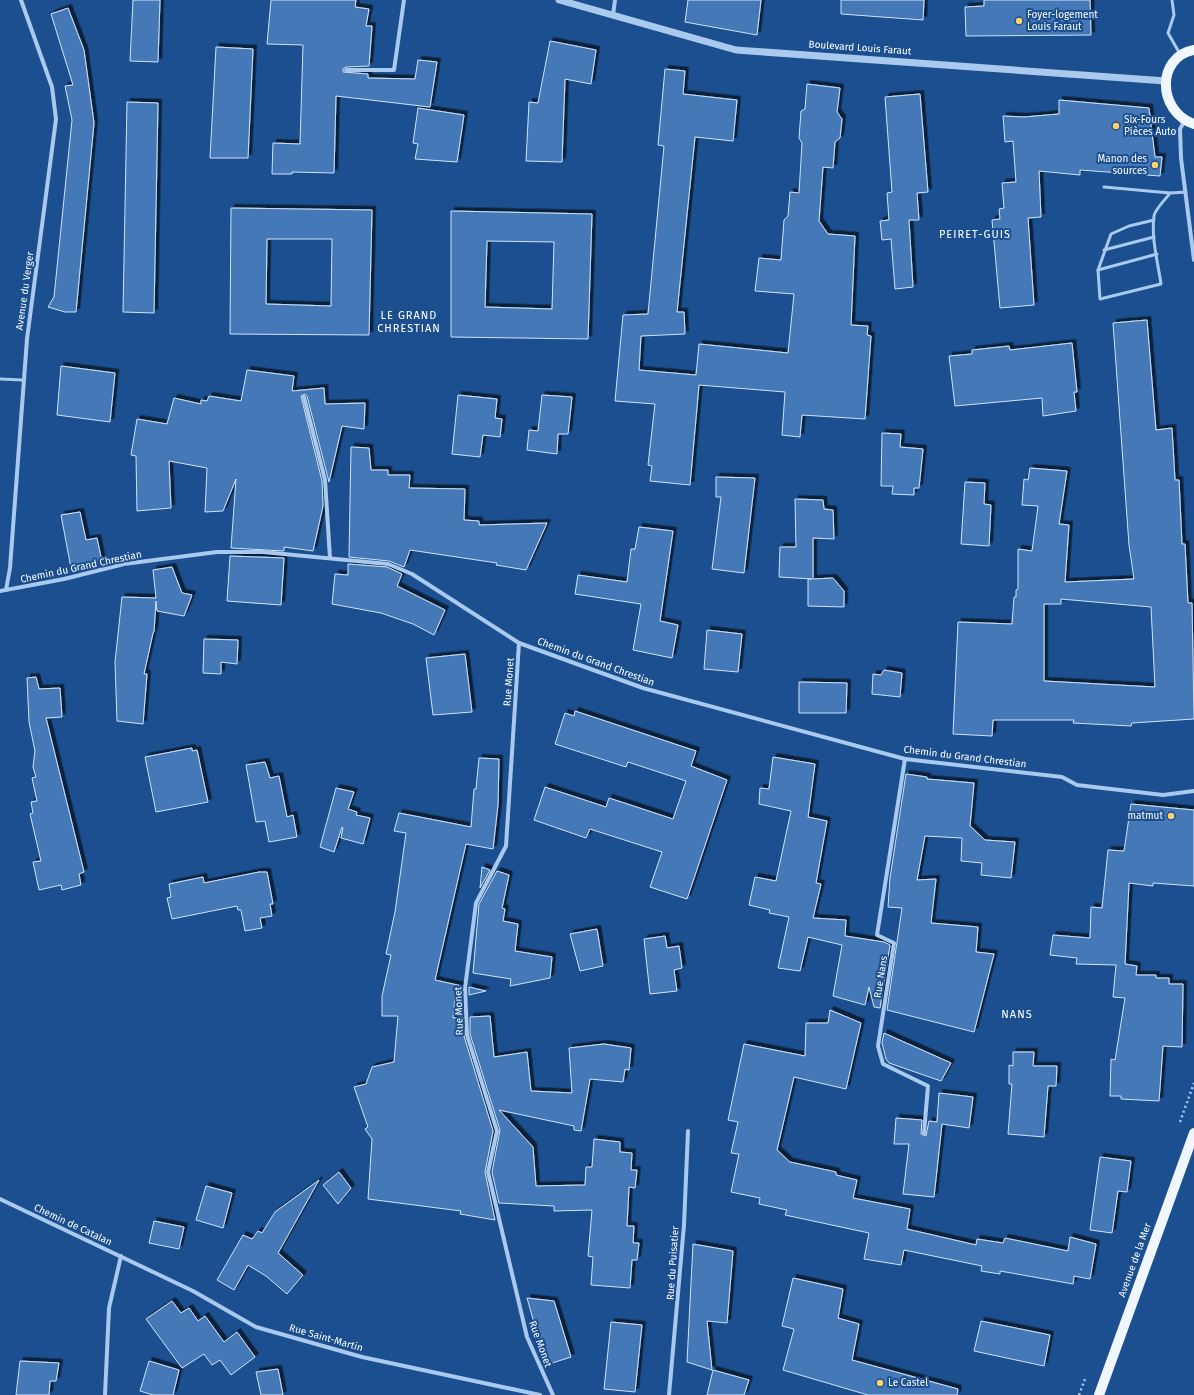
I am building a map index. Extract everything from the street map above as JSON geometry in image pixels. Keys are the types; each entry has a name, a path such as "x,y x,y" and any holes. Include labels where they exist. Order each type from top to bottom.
{"main road":[{"path":"1189,122 1171,108 1166,90 1166,81 1168,72 1181,56 1194,50"},
{"name":"Avenue de la Mer","path":"1099,1395 1194,1133"}],"street":[{"name":"Avenue du Verger","path":"6,590 10,568 23,380 56,119 52,87 20,0"},
{"path":"346,70 394,70 404,0"},
{"name":"Boulevard Louis Faraut","path":"559,0 736,50 1166,81"},
{"path":"613,16 615,0"},
{"path":"1189,122 1180,129 1181,158 1194,260"},
{"path":"304,397 326,480 330,558"},
{"name":"Chemin du Grand Chrestian","path":"6,590 124,564 217,552 262,552 388,564 412,574 519,643 643,688 905,759 1062,777 1077,785 1163,795 1194,791"},
{"path":"0,591 6,590"},
{"name":"Rue Monet","path":"519,643 506,846 476,903 465,988 467,1035 497,1131 488,1172 500,1225 527,1337 553,1395"},
{"name":"Rue Nans","path":"905,759 877,935 894,943 878,1046 883,1064 928,1086 924,1133"},
{"name":"Rue du Puisatier","path":"669,1395 684,1225 688,1131"},
{"name":"Chemin de Catalan","path":"0,1199 121,1256 109,1308 105,1395"},
{"name":"Rue Saint-Martin","path":"121,1256 193,1291 256,1326 362,1357 540,1395"}],"lane":[{"path":"1172,0 1174,15 1168,33 1181,56"},
{"path":"1104,187 1170,193 1186,192"},
{"path":"1154,220 1129,226 1111,234 1098,270 1100,299 1162,284 1154,237 1154,220 1154,215 1170,193"},
{"path":"1104,250 1154,237"},
{"path":"1098,270 1157,254"},
{"path":"0,380 23,380"}],"building":[{"path":"133,0 160,0 158,62 130,61"},
{"path":"271,0 356,0 355,7 369,9 366,26 372,26 369,66 346,67 343,69 343,72 368,74 368,78 415,79 418,60 437,62 430,107 336,96 334,173 292,172 292,174 272,174 273,143 300,144 303,45 267,44"},
{"path":"688,0 761,0 757,35 685,22"},
{"path":"841,0 924,0 923,20 841,14"},
{"name":"Foyer-logement Louis Faraut","path":"984,0 1090,0 1091,35 966,36 965,7 984,6"},
{"path":"68,8 84,50 94,123 76,312 65,312 48,307 54,297 72,120 65,86 73,85 51,14"},
{"path":"550,41 596,50 591,84 565,79 562,162 526,161 529,102 538,103"},
{"path":"216,47 253,49 248,158 210,158"},
{"path":"665,69 685,71 683,94 737,100 733,141 695,137 677,312 684,312 685,334 641,336 639,370 696,375 699,344 788,353 794,294 755,291 759,258 781,260 784,220 788,216 790,192 799,193 802,143 799,138 801,111 805,109 807,84 840,88 837,112 842,119 840,138 835,142 833,168 823,167 819,221 828,234 855,236 851,325 868,326 867,335 871,336 865,419 802,415 800,437 782,435 785,392 699,385 690,485 650,481 652,466 648,465 655,404 615,401 623,315 648,314 664,146 658,145"},
{"path":"920,94 928,192 917,193 919,220 909,220 913,287 895,289 891,239 882,240 880,221 889,220 887,193 892,192 885,97"},
{"path":"1059,100 1149,108 1155,157 1162,157 1160,176 1080,170 1080,175 1039,171 1041,217 1028,218 1034,305 1000,308 992,220 1000,219 999,209 1004,208 1002,183 1016,182 1013,141 1005,142 1003,116 1024,117 1059,114"},
{"path":"127,102 158,103 154,313 123,312"},
{"path":"418,108 464,115 457,162 415,159 418,144 413,143"},
{"path":"231,208 372,210 369,335 230,334","holes":["267,239 332,239 331,306 266,304"]},
{"path":"451,211 592,214 588,339 451,337","holes":["487,241 554,242 552,309 485,307"]},
{"path":"1147,320 1156,430 1172,428 1175,480 1179,480 1182,544 1185,544 1188,603 1192,603 1194,719 1132,723 1131,726 1073,723 1074,720 993,720 992,736 953,734 958,622 1012,624 1014,597 1016,597 1016,590 1018,589 1018,549 1032,551 1038,506 1022,505 1024,479 1028,480 1030,468 1067,471 1059,524 1069,525 1065,582 1134,579 1129,545 1113,323","holes":["1061,599 1151,607 1155,687 1044,681 1044,604 1061,604"]},
{"path":"1072,343 1077,392 1074,392 1076,411 1043,416 1042,398 955,406 949,356 972,354 972,350 1009,346 1010,350"},
{"path":"61,366 115,373 110,422 57,415"},
{"path":"247,370 294,376 292,391 324,388 325,404 365,403 364,429 342,426 329,482 307,396 305,394 301,396 322,481 323,506 313,551 284,547 284,551 231,548 236,479 223,511 205,512 207,468 169,461 171,508 137,511 136,456 131,455 137,419 167,424 174,398 201,404 201,400 207,401 209,396 241,401"},
{"path":"458,395 497,399 495,418 502,419 500,437 483,435 480,457 452,454"},
{"path":"542,395 572,397 568,434 558,434 557,454 527,450 529,430 538,431"},
{"path":"882,433 901,434 900,447 923,449 919,488 914,488 914,495 892,494 893,486 881,486"},
{"path":"351,447 369,448 371,470 388,470 388,475 410,475 409,488 465,489 464,520 479,521 479,525 547,523 526,570 496,565 497,563 410,550 404,567 389,561 349,557"},
{"path":"716,477 755,478 744,573 712,569 721,497 716,497"},
{"path":"965,482 985,483 984,504 991,505 989,546 961,544"},
{"path":"795,499 823,500 824,509 833,510 834,539 813,538 813,579 833,578 844,591 844,607 808,606 808,579 812,579 779,577 780,547 796,547"},
{"path":"80,512 86,540 97,538 102,562 71,568 61,515"},
{"path":"639,527 673,531 660,621 678,625 672,658 633,650 641,604 575,594 578,575 627,582 631,549 635,549"},
{"path":"230,556 284,558 281,605 227,601"},
{"path":"348,564 387,567 402,574 397,586 445,610 434,635 413,624 381,613 332,604 335,574 348,575"},
{"path":"172,567 182,593 192,595 184,616 157,611 156,601 154,632 144,674 147,674 143,724 117,721 115,662 122,597 156,598 153,570"},
{"path":"707,630 742,634 738,672 704,669"},
{"path":"204,639 238,640 237,664 221,662 221,674 203,673"},
{"path":"465,654 472,712 433,715 426,658"},
{"path":"884,670 902,673 900,697 872,694 873,674 881,675"},
{"path":"36,677 39,689 60,688 62,717 46,718 84,872 79,874 81,885 62,890 61,885 39,890 33,862 41,861 30,814 33,813 31,802 37,801 32,778 36,777 33,767 35,751 29,722 27,678"},
{"path":"799,682 847,683 846,713 799,713"},
{"path":"575,711 696,751 691,766 727,780 687,899 650,887 662,852 590,829 586,838 534,820 545,787 606,807 609,798 673,819 686,781 628,762 626,767 555,744 565,713 574,716"},
{"path":"192,748 192,751 197,750 208,802 156,812 145,757"},
{"path":"773,757 815,764 808,817 827,821 816,883 821,884 813,918 846,920 845,936 884,942 890,945 880,1008 874,1007 869,987 865,1005 833,996 842,945 808,937 800,971 778,968 789,917 769,913 770,910 749,905 755,877 776,881 791,811 759,804 760,788 769,789"},
{"path":"479,758 499,759 498,805 493,849 466,844 435,980 462,986 462,996 455,997 453,1018 463,1017 464,1036 493,1131 485,1172 495,1220 460,1214 461,1211 368,1199 372,1139 365,1129 368,1127 354,1087 366,1084 372,1067 394,1062 398,1016 382,1016 382,996 391,955 386,954 395,912 406,833 394,831 399,813 471,827 474,789 476,789"},
{"path":"265,762 270,778 279,776 287,817 293,815 297,837 269,842 265,821 256,822 246,765"},
{"path":"906,774 927,777 927,779 974,783 970,826 985,840 1015,842 1011,878 981,875 982,863 961,861 962,838 925,836 917,880 936,879 931,923 978,927 976,952 994,954 974,1032 887,1010 902,908 888,907 890,878"},
{"path":"336,788 354,792 348,809 357,812 356,815 370,818 363,844 341,838 342,827 334,852 320,847"},
{"path":"1131,804 1194,810 1194,886 1153,883 1153,886 1129,883 1125,964 1137,966 1136,975 1156,975 1156,978 1169,978 1169,984 1183,984 1182,1047 1163,1046 1159,1101 1121,1099 1121,1096 1110,1096 1111,1059 1115,1060 1125,998 1113,997 1116,965 1076,964 1077,958 1050,955 1053,935 1090,938 1091,907 1102,908 1108,850 1124,851"},
{"path":"482,867 490,870 480,888"},
{"path":"497,871 509,875 502,908 505,909 503,921 518,924 515,951 552,957 550,978 510,986 511,979 473,973 479,904"},
{"path":"259,872 267,872 273,904 270,904 272,916 260,918 262,928 245,931 241,910 238,910 237,906 172,919 167,898 171,897 169,884 203,877 204,883"},
{"path":"597,929 603,966 580,971 570,934"},
{"path":"665,936 667,948 679,946 682,968 674,970 677,991 650,994 644,939"},
{"path":"469,987 486,991 469,995"},
{"path":"830,1010 861,1023 846,1089 794,1077 777,1150 790,1162 836,1172 836,1175 857,1180 853,1198 910,1209 907,1229 976,1245 977,1239 1003,1243 1005,1238 1068,1251 1070,1237 1096,1244 1090,1279 1074,1276 1073,1284 1000,1271 1000,1274 981,1271 982,1266 904,1250 901,1265 864,1259 869,1233 785,1215 787,1210 759,1204 760,1198 731,1192 739,1154 731,1153 738,1122 728,1120 744,1044 805,1056 806,1023 828,1023"},
{"path":"490,1016 494,1057 527,1052 531,1091 572,1093 569,1048 604,1044 631,1048 629,1070 625,1069 623,1082 590,1079 581,1131 574,1130 574,1126 499,1110 533,1147 536,1186 585,1185 586,1167 592,1167 594,1139 620,1142 620,1152 632,1153 631,1170 637,1170 635,1188 629,1187 627,1226 634,1226 633,1243 639,1243 637,1260 632,1260 630,1288 591,1285 593,1257 588,1256 592,1210 554,1211 554,1206 499,1203 492,1172 500,1130 470,1034 470,1017"},
{"path":"884,1033 951,1063 941,1081 889,1063 886,1059 882,1043"},
{"path":"1013,1052 1034,1052 1033,1066 1057,1066 1056,1086 1048,1086 1044,1137 1008,1134 1012,1084 1009,1084 1009,1065 1013,1066"},
{"path":"939,1093 973,1097 969,1128 942,1124 934,1197 903,1194 909,1144 894,1144 896,1118 922,1120 921,1134 926,1136 929,1121 937,1122"},
{"path":"1100,1157 1131,1161 1127,1192 1118,1191 1112,1233 1090,1230"},
{"path":"339,1172 351,1188 338,1204 323,1185"},
{"path":"319,1180 278,1253 303,1275 287,1294 266,1276 248,1265 234,1290 217,1280 243,1235 252,1239 258,1231 262,1233 275,1212"},
{"path":"206,1186 232,1193 223,1228 196,1220"},
{"path":"154,1221 184,1227 179,1249 149,1243"},
{"path":"693,1244 733,1251 727,1323 707,1321 712,1370 687,1362"},
{"path":"793,1278 843,1289 838,1318 859,1324 852,1360 958,1389 957,1395 868,1395 783,1370 794,1329 782,1326"},
{"path":"527,1298 554,1301 571,1357 546,1365"},
{"path":"172,1301 181,1313 189,1308 198,1321 205,1316 224,1342 237,1332 255,1357 231,1375 220,1360 212,1365 204,1354 182,1368 146,1319"},
{"path":"981,1321 1050,1335 1044,1366 974,1351"},
{"path":"611,1322 642,1325 635,1392 604,1389"},
{"path":"20,1361 59,1363 56,1381 50,1381 49,1395 16,1395"},
{"path":"149,1361 179,1370 173,1395 153,1395 140,1391"},
{"path":"278,1369 283,1395 261,1395 256,1372"},
{"path":"713,1370 749,1380 744,1395 707,1395"}],"place":[{"name":"Foyer-logement Louis Faraut","path":"1019,21"},
{"name":"Six-Fours Pièces Auto","path":"1116,126"},
{"name":"Manon des sources","path":"1155,165"},
{"name":"matmut","path":"1171,816"},
{"name":"Le Castel","path":"880,1383"}],"district":[{"name":"PEIRET-GUIS","path":"975,234"},
{"name":"LE GRAND CHRESTIAN","path":"409,321"},
{"name":"NANS","path":"1017,1014"}]}
